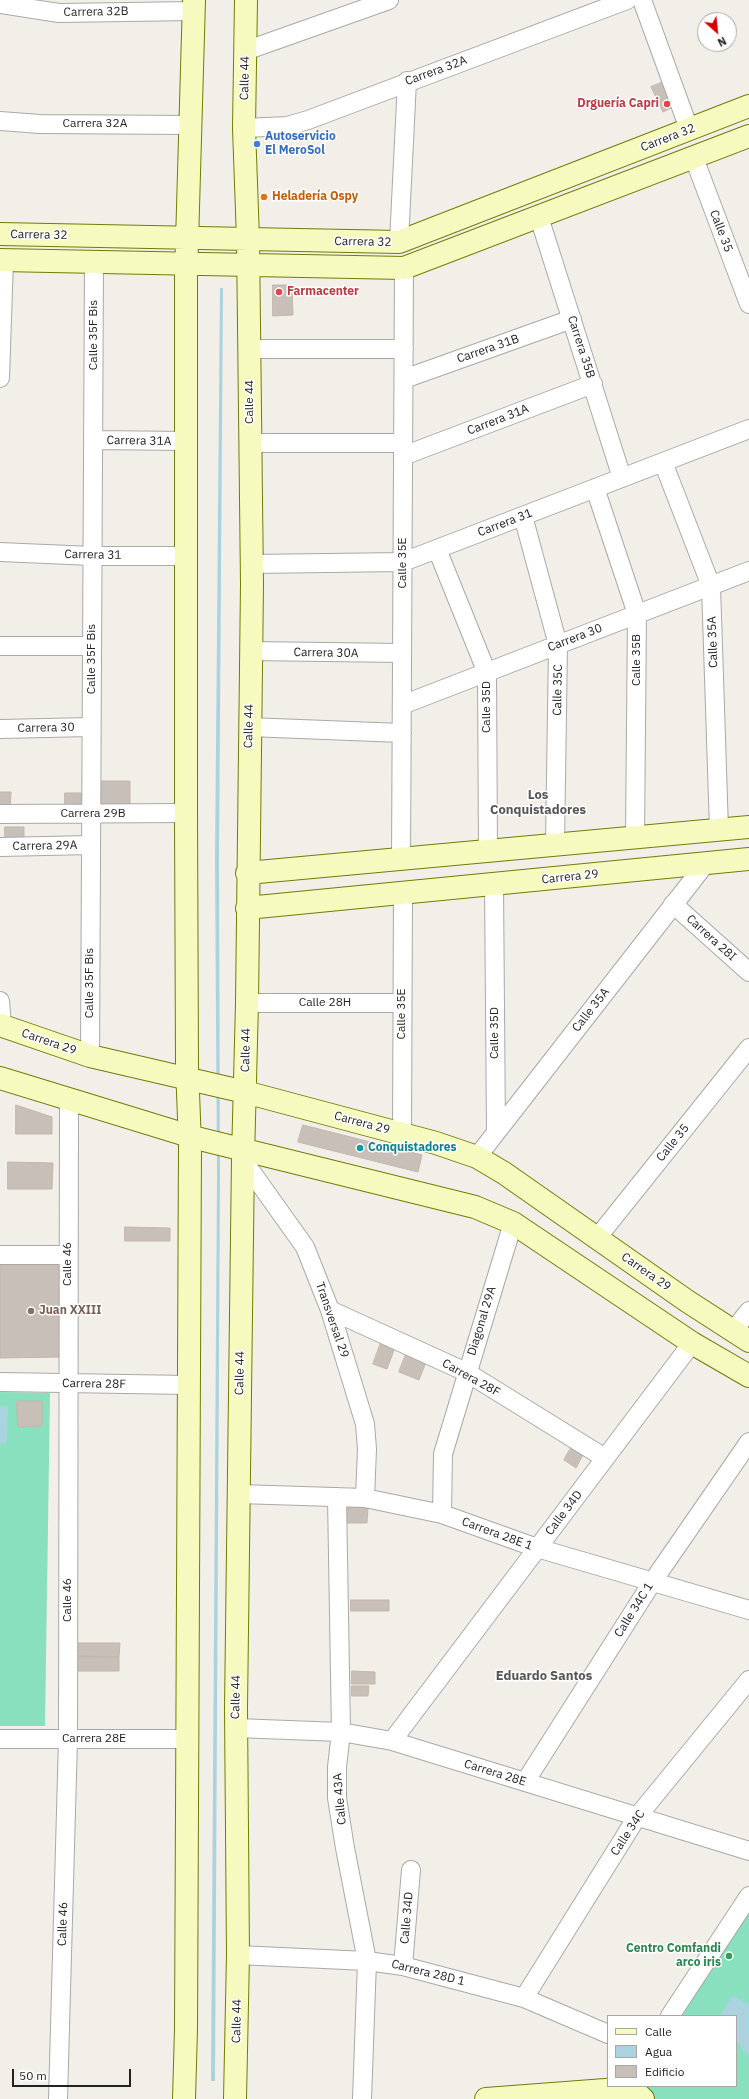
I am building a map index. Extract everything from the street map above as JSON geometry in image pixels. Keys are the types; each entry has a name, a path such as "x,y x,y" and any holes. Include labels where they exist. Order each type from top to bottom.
{"main road":[{"name":"Calle 44","path":"235,2099 238,1955 236,1728 241,1153 247,1003 251,564 250,349 244,128 246,0"},
{"path":"184,2099 188,1739 189,1386 193,1137 186,813 186,238 194,6"},
{"name":"Carrera 32","path":"0,234 399,242 749,106"},
{"name":"Carrera 32","path":"2,260 404,268 749,136"},
{"path":"247,873 749,827"},
{"name":"Carrera 29","path":"247,908 403,894 749,859"},
{"path":"283,870 278,874 274,887 278,900 284,904"},
{"name":"Carrera 29","path":"1,1025 90,1056 243,1092 436,1143 477,1157 741,1336"},
{"path":"0,1078 69,1101 193,1137 241,1153 475,1207 512,1223 692,1343 749,1376"},
{"path":"486,2099 634,2093"}],"street":[{"path":"245,51 389,0"},
{"name":"Carrera 32A","path":"244,128 286,126 308,120 407,81 627,0"},
{"path":"642,0 690,129"},
{"name":"Carrera 32B","path":"0,4 59,13 194,6"},
{"path":"399,242 407,81"},
{"name":"Carrera 32A","path":"0,121 40,124 190,125"},
{"name":"Calle 35","path":"694,158 744,274 749,304"},
{"name":"Carrera 35B","path":"539,217 622,478"},
{"path":"0,378 2,260"},
{"name":"Calle 35F Bis","path":"90,1056 94,262"},
{"name":"Calle 35E","path":"401,859 404,268"},
{"name":"Carrera 31B","path":"404,379 572,320"},
{"path":"250,349 404,349"},
{"name":"Carrera 31A","path":"250,444 403,449 593,384"},
{"name":"Carrera 31","path":"251,564 403,562 749,429"},
{"name":"Carrera 31A","path":"93,440 186,441"},
{"name":"Calle 35A","path":"663,462 711,586 719,830"},
{"name":"Calle 35B","path":"595,488 637,614 635,838"},
{"name":"Calle 35C","path":"523,516 558,645 555,845"},
{"name":"Calle 35D","path":"437,549 487,673 488,851"},
{"name":"Carrera 31","path":"0,552 92,556 186,556"},
{"name":"Carrera 30","path":"402,705 749,571"},
{"path":"0,646 92,646"},
{"name":"Carrera 30A","path":"250,651 402,654"},
{"path":"249,727 402,733"},
{"name":"Carrera 30","path":"0,729 92,728"},
{"name":"Carrera 29B","path":"0,814 186,813"},
{"name":"Carrera 29A","path":"0,848 91,845"},
{"name":"Calle 35A","path":"477,1157 706,863"},
{"name":"Calle 35D","path":"494,884 496,1133"},
{"name":"Calle 35E","path":"402,1134 403,894"},
{"name":"Carrera 28I","path":"673,904 749,972"},
{"path":"0,1001 1,1025"},
{"name":"Calle 28H","path":"247,1003 402,1004"},
{"name":"Calle 35","path":"597,1238 749,1048"},
{"name":"Calle 46","path":"58,2099 68,1739 69,1101"},
{"name":"Transversal 29","path":"241,1153 305,1247 330,1310 365,1424 367,1449 365,1498"},
{"name":"Diagonal 29A","path":"442,1514 443,1454 466,1372 512,1223"},
{"path":"0,1255 68,1255"},
{"name":"Carrera 28F","path":"330,1310 466,1372 605,1458"},
{"path":"741,1336 749,1311"},
{"name":"Calle 34D","path":"392,1741 692,1343"},
{"name":"Carrera 28F","path":"0,1382 189,1386"},
{"name":"Calle 34C 1","path":"525,1782 652,1581 749,1442"},
{"name":"Carrera 28E 1","path":"238,1494 365,1498 442,1514 537,1548 749,1610"},
{"name":"Calle 43A","path":"337,1496 341,1732 337,1767 337,1798 367,1961 362,2099"},
{"name":"Calle 34C","path":"524,1998 637,1818 749,1680"},
{"name":"Carrera 28E","path":"236,1728 341,1732 392,1741 637,1818 749,1851"},
{"name":"Carrera 28E","path":"0,1739 188,1739"},
{"name":"Calle 34D","path":"403,1966 412,1870"},
{"path":"671,2015 749,1896"},
{"name":"Carrera 28D 1","path":"238,1955 367,1961 403,1966 524,1998 607,2034"}],"green space":[{"path":"0,1392 50,1393 45,1726 0,1726"},
{"name":"Centro Comfandi arco iris","path":"749,1896 749,2099 643,2099 634,2087 737,2087 737,2015 671,2015"}],"water":[{"path":"220,288 223,288 219,859 220,1176 215,2081 211,2081 217,1176 215,859"},
{"path":"0,1406 8,1406 7,1443 0,1443"},
{"path":"733,1995 749,2005 749,2056 737,2042 737,2015 720,2015"}],"building":[{"path":"663,82 675,106 663,112 651,87"},
{"path":"273,285 292,285 293,315 273,316"},
{"path":"97,781 130,781 130,811 96,811"},
{"path":"0,792 11,792 10,810 0,809"},
{"path":"65,793 83,793 83,810 65,811"},
{"path":"5,827 24,827 24,839 5,840"},
{"path":"16,1105 52,1117 52,1134 16,1134"},
{"name":"Conquistadores","path":"303,1125 422,1155 418,1172 298,1142"},
{"path":"8,1162 53,1163 52,1189 8,1189"},
{"path":"125,1227 170,1228 170,1241 125,1241"},
{"name":"Juan XXIII","path":"61,1263 62,1357 0,1358 0,1264"},
{"path":"383,1337 397,1342 387,1369 373,1364"},
{"path":"408,1349 428,1357 419,1380 399,1372"},
{"path":"17,1401 42,1401 42,1426 18,1427"},
{"path":"572,1446 584,1453 576,1468 564,1460"},
{"path":"347,1506 368,1507 367,1523 346,1523"},
{"path":"351,1600 389,1600 389,1611 351,1611"},
{"path":"76,1643 120,1643 119,1657 76,1656"},
{"path":"76,1656 119,1657 119,1671 76,1671"},
{"path":"352,1671 375,1672 375,1684 352,1684"},
{"path":"352,1686 369,1686 368,1696 352,1696"}],"place":[{"name":"Drguería Capri","path":"667,104"},
{"name":"Autoservicio El MeroSol","path":"257,144"},
{"name":"Heladería Ospy","path":"264,197"},
{"name":"Farmacenter","path":"279,292"},
{"name":"Conquistadores","path":"360,1148"},
{"name":"Juan XXIII","path":"31,1311"},
{"name":"Centro Comfandi arco iris","path":"729,1956"}],"district":[{"name":"Los Conquistadores","path":"538,802"},
{"name":"Eduardo Santos","path":"544,1676"}]}
